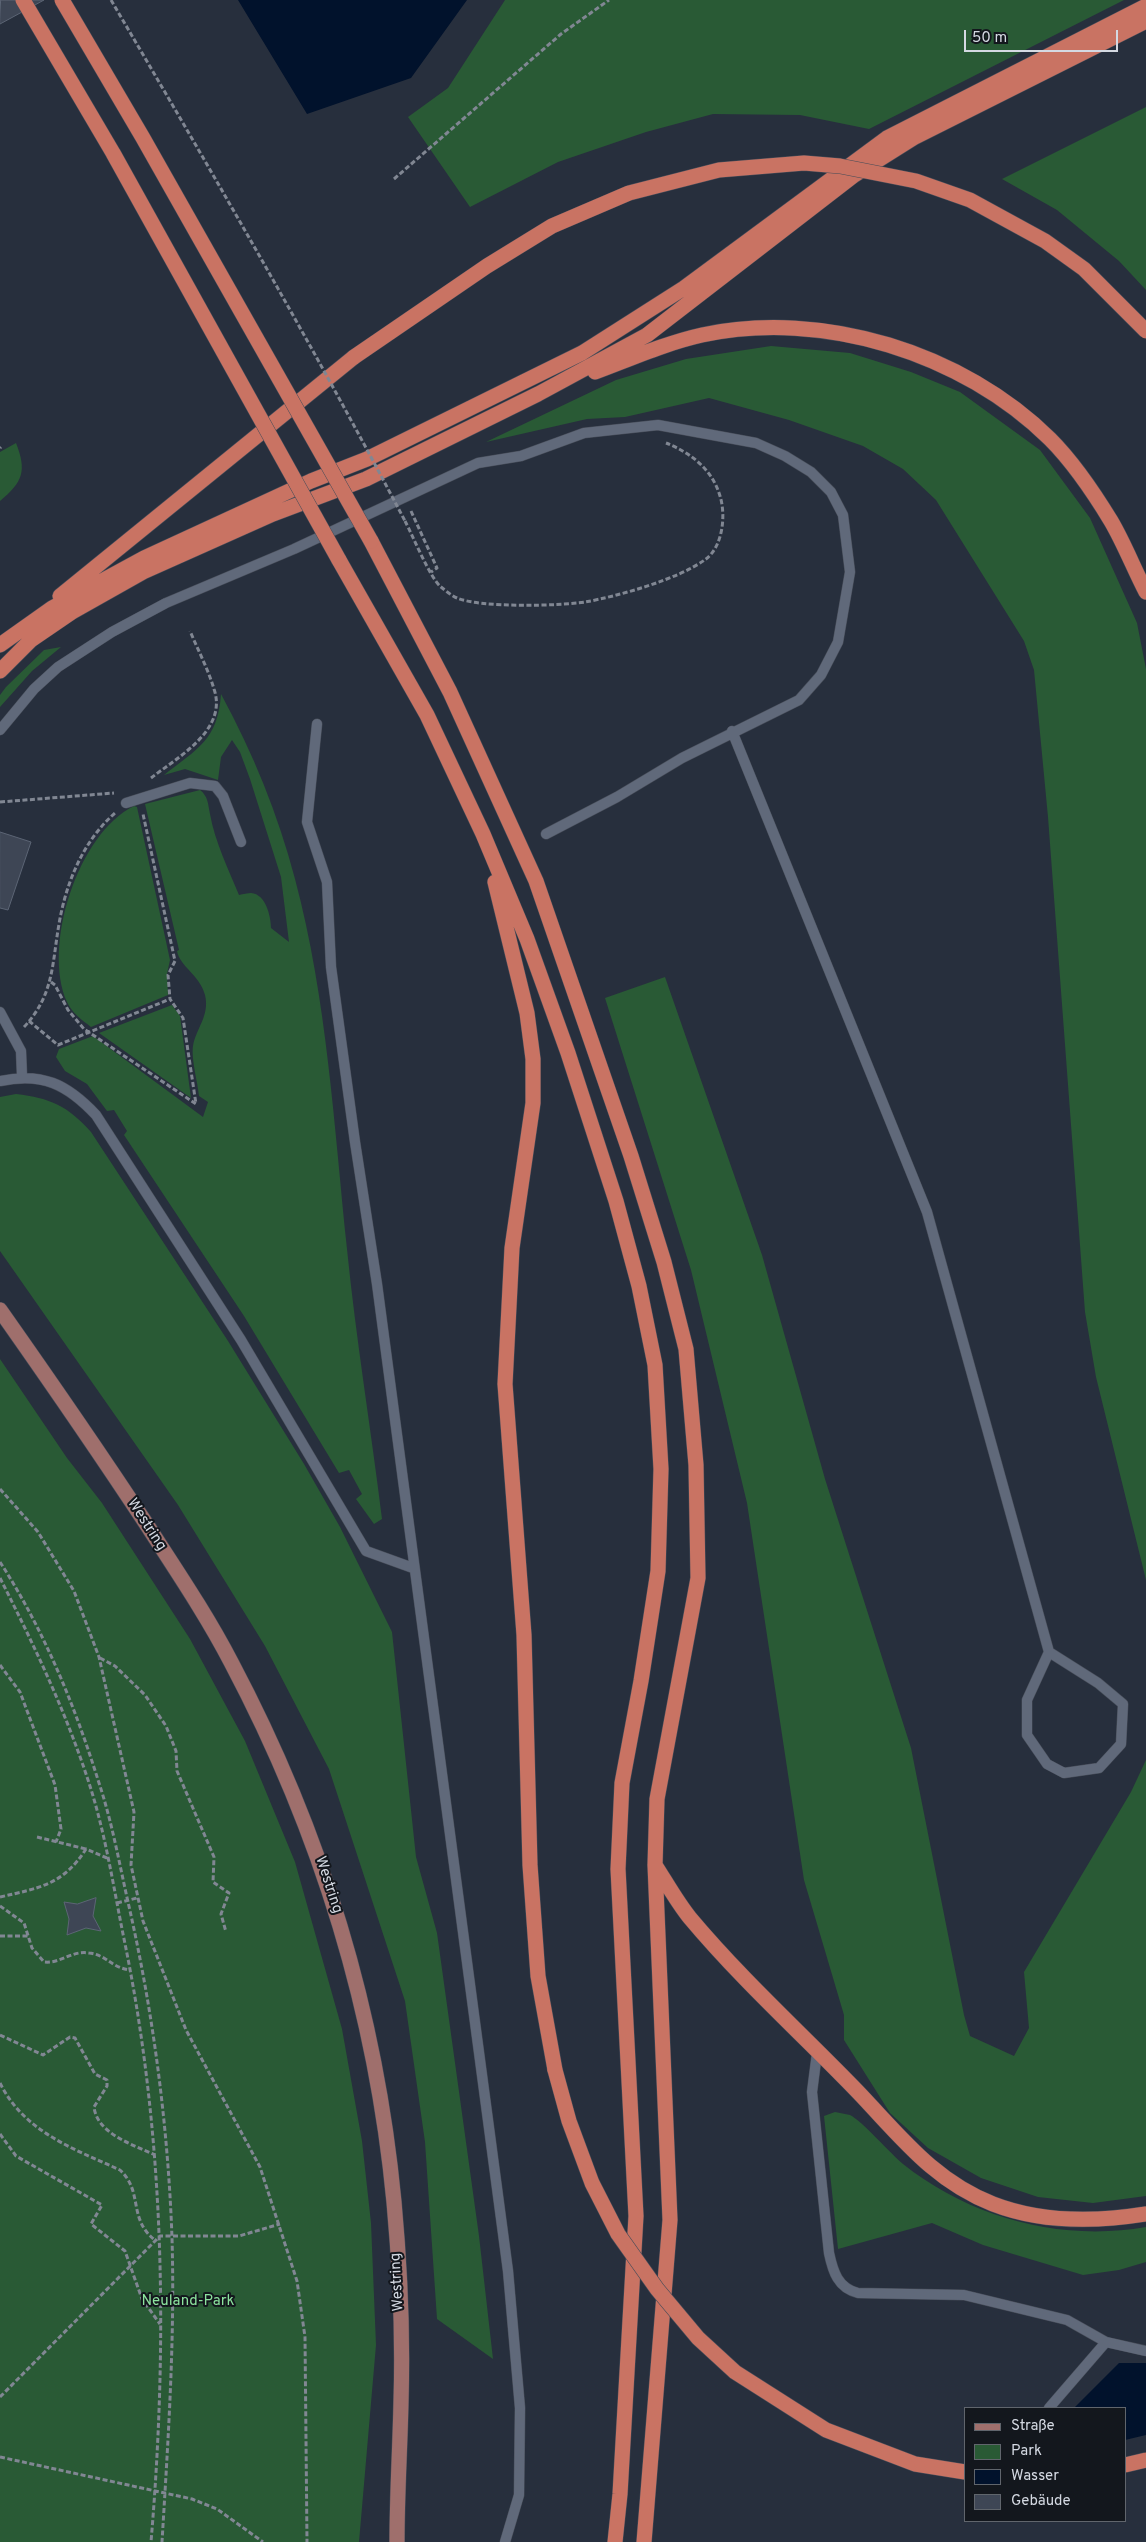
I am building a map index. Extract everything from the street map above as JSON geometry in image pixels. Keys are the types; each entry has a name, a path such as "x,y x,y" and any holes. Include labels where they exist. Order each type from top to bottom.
{"highway":[{"path":"23,0 118,162 427,716 483,834 527,939 571,1063 616,1201 639,1286 655,1365 661,1469 658,1571 642,1681 622,1783 618,1870 636,2216 620,2494 615,2542"},
{"path":"62,0 143,138 371,541 450,692 536,881 631,1156 664,1262 686,1349 696,1465 698,1578 657,1799 655,1865 670,2220 644,2542"},
{"path":"24,627 52,608 144,558 311,481 367,459 582,352 684,288 887,138 1146,6"},
{"path":"0,671 31,640 72,612 142,572 273,514 366,479 538,394 647,335 853,176 915,137 1146,21"},
{"path":"0,645 354,358 487,266 552,226 629,193 719,170 804,163 840,166 898,177 940,188 970,200 1045,241 1084,269 1146,331"},
{"path":"538,394 702,335 757,328 803,328 852,334 891,345 974,382 1014,410 1050,439 1085,482 1112,522 1146,592"},
{"path":"483,834 527,1013 533,1059 533,1103 512,1248 505,1384 524,1635 530,1874 538,1976 555,2070 569,2121 592,2183 618,2234 657,2289 698,2338 735,2372 826,2430 915,2464 964,2472"},
{"path":"655,1865 689,1917 817,2053 858,2092 908,2148 944,2178 974,2196 995,2205 1032,2216 1070,2220 1114,2219 1146,2214"}],"main road":[{"name":"Westring","path":"0,1310 116,1478 202,1609 258,1715 298,1803 334,1903 368,2027 379,2088 394,2203 400,2314 401,2399 397,2542"}],"lane":[{"path":"0,730 34,689 58,667 112,632 166,602 294,549 478,463 520,456 584,432 658,425 756,443 785,456 811,472 831,492 843,515 850,572 838,642 821,675 799,700 765,718 732,731 682,758 618,797 546,834"},
{"path":"317,724 307,822 328,882 331,968 354,1142 377,1284 413,1568 488,2110 508,2271 520,2408 519,2495 505,2542"},
{"path":"732,731 927,1212 1049,1652 1027,1700 1028,1735 1047,1764 1064,1773 1099,1768 1121,1744 1123,1704 1098,1683 1049,1652"},
{"path":"125,798 140,799 190,783 215,786 223,796 241,842"},
{"path":"0,1012 15,1036 21,1050 22,1076"},
{"path":"0,1081 22,1076 46,1080 67,1088 96,1115 241,1340 366,1551 413,1568"},
{"path":"817,2053 812,2092 828,2253 833,2270 840,2283 847,2290 858,2293 964,2295 1067,2320 1106,2342 1146,2351"},
{"path":"1050,2407 1106,2342"}],"path":[{"path":"111,0 228,199 358,431 440,586 458,598 508,606 584,602 643,587 684,571 707,558 720,539 723,506 716,484 701,464 684,450 661,442"},
{"path":"394,179 561,34 609,0"},
{"path":"407,503 437,568 431,572"},
{"path":"147,781 202,737 211,724 215,712 215,690 190,631"},
{"path":"0,802 95,795 125,798"},
{"path":"15,1036 29,1021 43,1001 51,982 63,905 73,874 94,836 125,798"},
{"path":"51,982 55,985 68,1010 78,1024 196,1104 183,1018 170,999 168,975 175,961 140,799"},
{"path":"29,1021 58,1045 170,999"},
{"path":"0,1489 38,1532 74,1591 100,1658 134,1812 131,1865 143,1921 186,2030 260,2166 297,2280 305,2337 307,2542"},
{"path":"0,1562 31,1615 78,1723 100,1784 118,1850 137,1938 153,2036 164,2134 172,2236 170,2397 162,2542"},
{"path":"0,1578 47,1673 90,1785 131,1970 155,2155 160,2236 161,2324 155,2491 151,2542"},
{"path":"100,1658 114,1666 145,1695 166,1726 176,1751 177,1771 214,1857 214,1882 229,1893 220,1914 226,1932"},
{"path":"0,1665 20,1692 55,1785 61,1829 56,1842"},
{"path":"37,1837 86,1849 107,1858"},
{"path":"0,1897 33,1889 55,1880 74,1868 86,1849"},
{"path":"117,1903 137,1898"},
{"path":"0,1906 24,1923 32,1948 44,1962 51,1963 78,1952 90,1953 100,1956 117,1968 131,1970"},
{"path":"0,1936 28,1936"},
{"path":"0,2035 43,2055 70,2037 74,2038 95,2074 107,2080 107,2086 94,2107 100,2122 110,2132 155,2155"},
{"path":"0,2083 18,2111 41,2131 120,2170 126,2175 131,2183 142,2228 156,2241"},
{"path":"0,2134 16,2156 102,2205 92,2224 125,2251 142,2299 161,2324"},
{"path":"160,2236 240,2236 280,2224"},
{"path":"0,2396 160,2236"},
{"path":"0,2457 192,2499 216,2509 263,2542"}],"green space":[{"path":"505,0 1124,0 869,129 800,115 713,114 646,132 558,162 470,207 408,117 448,88"},
{"path":"1146,107 1146,290 1119,261 1057,210 1002,179"},
{"path":"771,346 850,353 911,372 960,392 1040,450 1090,518 1137,623 1146,669 1146,1580 1096,1377 1085,1312 1048,817 1034,670 1024,641 936,500 903,469 863,446 789,420 709,398 625,417 587,419 486,442 616,380 686,359"},
{"path":"16,443 21,461 21,475 14,488 0,501 0,452"},
{"path":"61,647 32,671 0,707 0,695 6,687 44,650"},
{"path":"221,694 244,739 273,807 295,879 315,970 328,1062 355,1316 382,1519 374,1524 356,1499 362,1494 349,1470 339,1473 244,1316 124,1135 127,1131 114,1110 107,1111 87,1084 65,1071 56,1057 59,1049 93,1036 203,1117 208,1102 199,1096 193,1046 206,1009 205,995 199,982 182,962 177,951 179,950 145,804 200,790 203,792 207,800 218,845 239,895 251,893 260,897 269,912 271,928 289,942 281,877 250,779 240,752 232,740 221,757 218,780 185,769 164,775 204,742 215,722"},
{"path":"134,806 137,807 170,960 167,974 168,995 91,1027 69,1006 60,979 59,952 62,922 70,893 82,865 96,840 114,820"},
{"path":"665,977 762,1255 825,1479 911,1748 964,2015 970,2036 1014,2056 1029,2028 1024,1972 1131,1792 1146,1760 1146,2196 1093,2203 1038,2197 981,2178 928,2148 890,2113 844,2040 844,2015 804,1880 747,1503 691,1270 605,998"},
{"path":"172,1005 180,1016 191,1098 99,1033"},
{"path":"16,1094 39,1098 58,1105 83,1123 91,1132 228,1341 304,1464 340,1527 392,1632 416,1857 437,1933 479,2236 493,2359 437,2319 425,2142 405,2001 329,1769 265,1646 178,1505 0,1251 0,1097"},
{"name":"Neuland-Park","path":"0,1359 67,1458 102,1503 190,1639 245,1741 295,1862 342,2029 362,2141 371,2223 376,2345 359,2542 0,2542"},
{"path":"835,2112 855,2118 903,2164 929,2183 987,2212 1050,2228 1114,2231 1146,2227 1146,2262 1119,2270 1083,2275 983,2245 932,2223 838,2249 824,2116"}],"water":[{"path":"238,0 467,0 411,78 307,114"},
{"path":"1119,2363 1146,2363 1146,2448 1126,2448 1126,2407 1075,2407"}],"pier":[{"path":"1146,2435 1146,2450 1126,2450 1126,2440"}],"building":[{"path":"1,0 44,0 0,24"},
{"path":"0,832 31,842 8,910 0,908"},
{"path":"96,1898 93,1916 101,1931 86,1928 67,1935 69,1919 64,1902 77,1904"}]}
